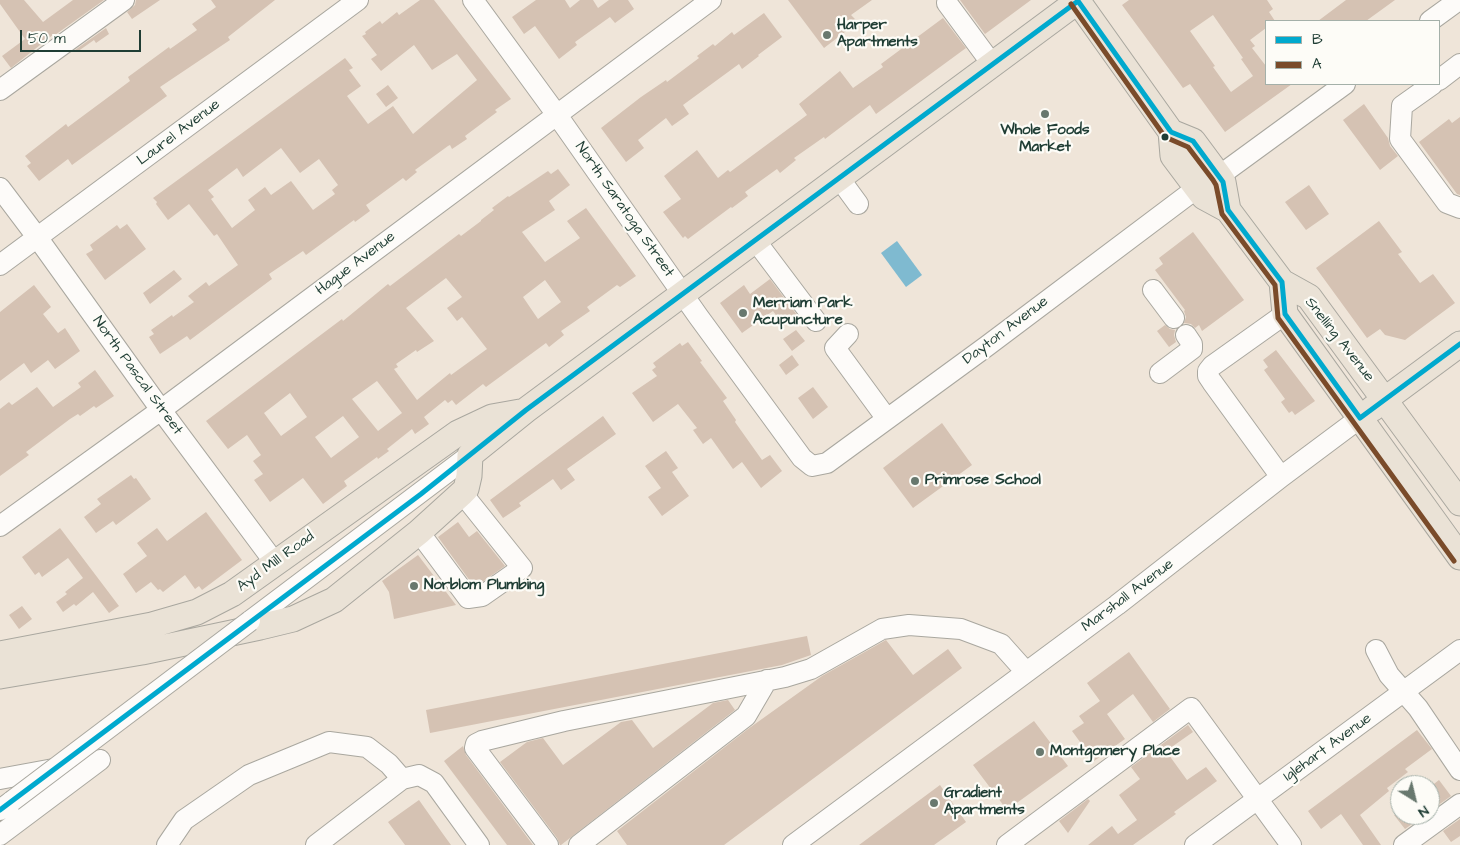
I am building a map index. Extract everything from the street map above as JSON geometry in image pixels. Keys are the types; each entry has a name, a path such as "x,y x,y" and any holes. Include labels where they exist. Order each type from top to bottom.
{"main road":[{"path":"0,676 142,652 293,619 334,600 419,532 466,489 470,455 526,410 1078,0"},
{"name":"Snelling Avenue","path":"1078,0 1172,132 1193,141 1219,176 1223,182 1228,210"},
{"name":"Snelling Avenue","path":"1172,132 1173,156 1197,188 1204,197 1228,210 1282,282 1309,297 1460,503"},
{"name":"Snelling Avenue","path":"1282,282 1285,314 1460,556"},
{"name":"Marshall Avenue","path":"1360,418 1460,344"},
{"name":"Ayd Mill Road","path":"0,654 152,625 197,612 232,594 458,433 492,417 526,410"}],"street":[{"path":"0,90 124,0"},
{"name":"Laurel Avenue","path":"0,265 358,0"},
{"name":"North Saratoga Street","path":"473,0 802,458 812,466"},
{"name":"Hague Avenue","path":"0,526 160,410 711,0"},
{"path":"1431,20 1459,0"},
{"path":"947,3 992,64"},
{"path":"1440,79 1460,64"},
{"path":"1219,176 1344,85"},
{"path":"1432,85 1402,106 1400,140 1447,203 1460,208"},
{"path":"838,178 858,204"},
{"name":"North Pascal Street","path":"0,188 38,237 160,410 274,563"},
{"name":"Dayton Avenue","path":"812,466 827,463 1197,188"},
{"path":"755,240 816,321"},
{"path":"1154,290 1174,318"},
{"path":"1281,477 1212,382 1208,376 1208,371 1212,366 1285,314"},
{"path":"848,334 835,348 887,419"},
{"path":"1160,373 1192,349 1192,344 1186,334"},
{"name":"Marshall Avenue","path":"801,843 1117,605 1360,418"},
{"path":"6,806 470,455"},
{"path":"419,532 468,598 482,596 522,568 462,493"},
{"path":"548,845 475,748 476,744 564,721 767,680 811,669 882,629 909,626 961,629 987,637 1000,644 1026,672"},
{"path":"1376,650 1389,676 1418,708 1460,770"},
{"name":"Iglehart Avenue","path":"1195,845 1460,650"},
{"path":"579,845 746,716 767,680"},
{"path":"1007,845 1191,708 1291,845"},
{"path":"167,845 184,820 249,775 329,742 367,747 410,777 434,782 479,845"},
{"path":"0,780 100,760 0,835"},
{"path":"316,845 410,777"},
{"path":"1404,845 1460,804"}],"water":[{"path":"897,241 922,275 906,287 881,253"}],"building":[{"path":"0,0 24,0 43,22 73,0 104,0 54,34 11,68 2,56 25,39 0,4"},
{"path":"136,0 160,0 132,19 127,12 135,5"},
{"path":"211,0 275,0 228,37 230,40 160,87 167,96 72,165 68,159 39,181 27,166 31,163 25,156 66,124 68,127 130,81 128,77 169,47 170,49 197,30 192,24 216,7"},
{"path":"420,0 434,0 511,99 465,136 467,139 452,149 450,145 448,146 415,170 417,172 406,181 403,178 366,205 370,211 355,222 354,220 306,255 303,251 269,274 272,279 190,340 187,336 160,354 149,337 154,334 151,330 194,302 188,296 206,282 209,286 238,265 217,234 214,236 189,204 168,220 153,198 345,58 353,68 349,70 361,86 347,96 368,124 393,106 413,134 477,80 457,54 432,70 414,45 381,71 371,59 377,55 362,36 380,21 382,24 397,12 399,15","holes":["281,148 300,173 319,159 338,185 332,190 335,194 313,210 291,181 271,195 265,187 248,200 255,210 232,228 211,199 214,197 208,190 237,168 243,177"]},
{"path":"536,0 565,0 570,8 580,0 593,0 598,8 609,0 628,0 634,9 615,23 610,17 575,42 577,45 559,59 535,26 524,34 512,17"},
{"name":"Harper Apartments","path":"788,0 872,0 851,15 858,22 824,48"},
{"name":"Harper Apartments","path":"960,0 1031,0 985,34"},
{"path":"1129,0 1267,0 1273,9 1269,12 1274,20 1265,20 1265,29 1250,40 1255,46 1252,48 1265,65 1265,85 1291,85 1225,132 1190,84 1183,88 1122,5","holes":["1213,15 1243,58 1241,59 1253,76 1231,92 1190,31"]},
{"path":"1346,0 1395,0 1367,20 1319,20"},
{"path":"764,13 782,37 742,69 739,64 683,105 689,114 672,126 666,118 638,140 644,148 626,162 601,128 641,97 666,80 667,82 699,58 697,56 713,44 715,46 732,32 734,35"},
{"path":"943,18 966,48 876,114 870,105 825,139 824,137 794,158 796,160 780,173 777,169 745,192 748,196 688,239 685,236 683,238 663,212 681,199 664,176 697,150 718,178 728,170 730,172 807,115 799,104 840,71 853,88 883,67 881,64"},
{"path":"106,28 109,34 96,43 94,40 77,52 75,50"},
{"path":"388,85 398,98 386,107 376,94"},
{"path":"1364,104 1398,156 1380,170 1343,120"},
{"path":"1460,117 1460,195 1457,194 1419,142 1449,119 1452,123"},
{"path":"558,169 570,185 549,201 555,210 522,232 545,262 580,238 567,221 586,208 636,276 620,287 617,285 587,307 590,311 561,331 564,335 549,347 546,343 486,387 483,384 456,405 452,400 448,403 445,400 424,417 429,424 415,434 412,429 387,449 389,451 378,459 377,457 344,481 347,486 323,504 303,478 270,502 254,480 263,474 253,461 261,455 247,435 228,449 206,421 342,319 343,321 388,284 390,286 459,234 461,236 494,210 492,208 508,196 548,171 551,174","holes":["446,278 462,297 447,308 457,321 462,317 487,349 451,375 450,373 417,400 394,369 398,367 396,364 416,350 417,352 434,341 406,308","545,280 561,302 538,319 523,297","377,381 402,413 378,431 352,399","290,393 307,417 281,436 264,413","343,416 359,437 331,458 315,437"]},
{"path":"1309,185 1329,214 1306,230 1285,202"},
{"path":"1379,221 1402,252 1398,254 1420,283 1433,274 1455,303 1405,340 1385,335 1380,329 1367,338 1316,268"},
{"path":"127,224 146,249 105,280 86,254 93,250 90,245 117,225 120,229"},
{"path":"1193,232 1244,300 1202,331 1199,325 1195,328 1191,324 1184,323 1186,317 1185,310 1155,270 1163,264 1159,258"},
{"path":"174,270 182,279 150,304 143,293"},
{"path":"770,279 797,315 784,326 773,311 742,333 720,303 744,285 750,294"},
{"path":"34,285 51,307 43,314 58,333 65,328 80,351 55,369 48,360 31,373 24,363 0,381 0,312"},
{"path":"1165,325 1175,330 1176,342 1169,347 1157,331"},
{"path":"796,330 805,341 792,351 783,339"},
{"path":"688,342 702,361 700,362 727,398 723,401 736,420 735,422 762,460 770,455 782,471 761,488 742,462 733,469 711,438 703,444 693,430 697,428 678,404 653,422 632,393 657,376 652,370 656,367 653,363 680,343 682,346"},
{"path":"1276,350 1315,401 1295,415 1292,411 1289,413 1281,402 1285,399 1264,370 1268,367 1263,360"},
{"path":"792,355 799,365 786,375 779,365"},
{"path":"95,370 114,396 96,408 94,406 80,416 78,414 70,419 26,452 29,455 0,476 0,409 9,402 12,405 37,387 53,407 81,387 78,383"},
{"path":"813,387 828,407 813,419 798,398"},
{"path":"603,416 616,434 567,469 575,480 561,490 553,479 519,503 521,506 503,518 490,500"},
{"path":"942,423 972,465 913,508 883,468"},
{"path":"666,451 678,468 672,472 689,496 662,516 648,497 661,488 645,466"},
{"path":"131,475 134,479 136,478 151,499 116,525 113,521 96,533 84,517 101,504 97,499"},
{"path":"206,512 242,560 202,590 199,586 195,589 185,575 163,592 160,589 158,590 151,582 136,593 123,574 147,556 137,543 157,528 167,541"},
{"path":"458,522 469,537 477,531 505,566 478,585 473,585 438,537"},
{"path":"60,528 119,606 109,613 93,592 76,606 74,604 63,612 56,602 83,578 68,558 42,577 39,572 35,575 22,557"},
{"name":"Norblom Plumbing","path":"418,555 456,605 394,619 389,592 382,581"},
{"path":"22,606 32,619 19,629 9,615"},
{"path":"807,636 811,655 782,665 430,733 426,710"},
{"path":"886,640 913,675 948,649 962,668 724,845 627,845 617,831 748,729 822,676"},
{"path":"1129,652 1170,709 1153,722 1133,694 1107,714 1125,739 1094,761 1072,731 1084,723 1079,716 1100,701 1087,683"},
{"path":"728,700 735,710 561,845 500,762 527,742 543,738 563,765 621,722 632,720 653,748 713,703"},
{"path":"1034,721 1068,766 1007,810 973,765"},
{"path":"1188,725 1193,732 1166,751 1187,780 1206,767 1217,781 1133,845 1088,845 1112,826 1118,834 1137,820 1119,795 1140,779 1131,767"},
{"path":"1417,730 1432,749 1405,769 1408,772 1404,775 1390,775 1390,786 1387,788 1389,791 1360,815 1381,845 1363,845 1341,814 1321,829 1308,811"},
{"path":"463,746 466,755 533,845 507,845 444,761"},
{"path":"1440,781 1451,796 1440,804"},
{"name":"Gradient Apartments","path":"940,785 966,822 934,845 859,845"},
{"path":"1088,799 1090,801 1068,833 1059,821"},
{"path":"419,800 451,845 405,845 388,822"},
{"path":"1460,819 1460,836 1451,842 1443,831"},
{"path":"1402,825 1411,825 1405,829"}],"transit line":[{"name":"B","path":"1078,1 1171,132 1193,141 1223,182 1228,210 1282,282 1285,314 1360,418 1460,344"},
{"name":"B","path":"0,810 421,494 526,410 1078,1"},
{"name":"A","path":"1071,4 1165,137 1188,147 1213,180 1216,185 1222,214 1275,285 1278,318 1454,561"}],"place":[{"name":"Harper Apartments","path":"827,35"},
{"name":"Whole Foods Market","path":"1045,114"},
{"name":"Merriam Park Acupuncture","path":"743,313"},
{"name":"Primrose School","path":"915,481"},
{"name":"Norblom Plumbing","path":"414,586"},
{"name":"Montgomery Place","path":"1040,752"},
{"name":"Gradient Apartments","path":"934,803"}]}
